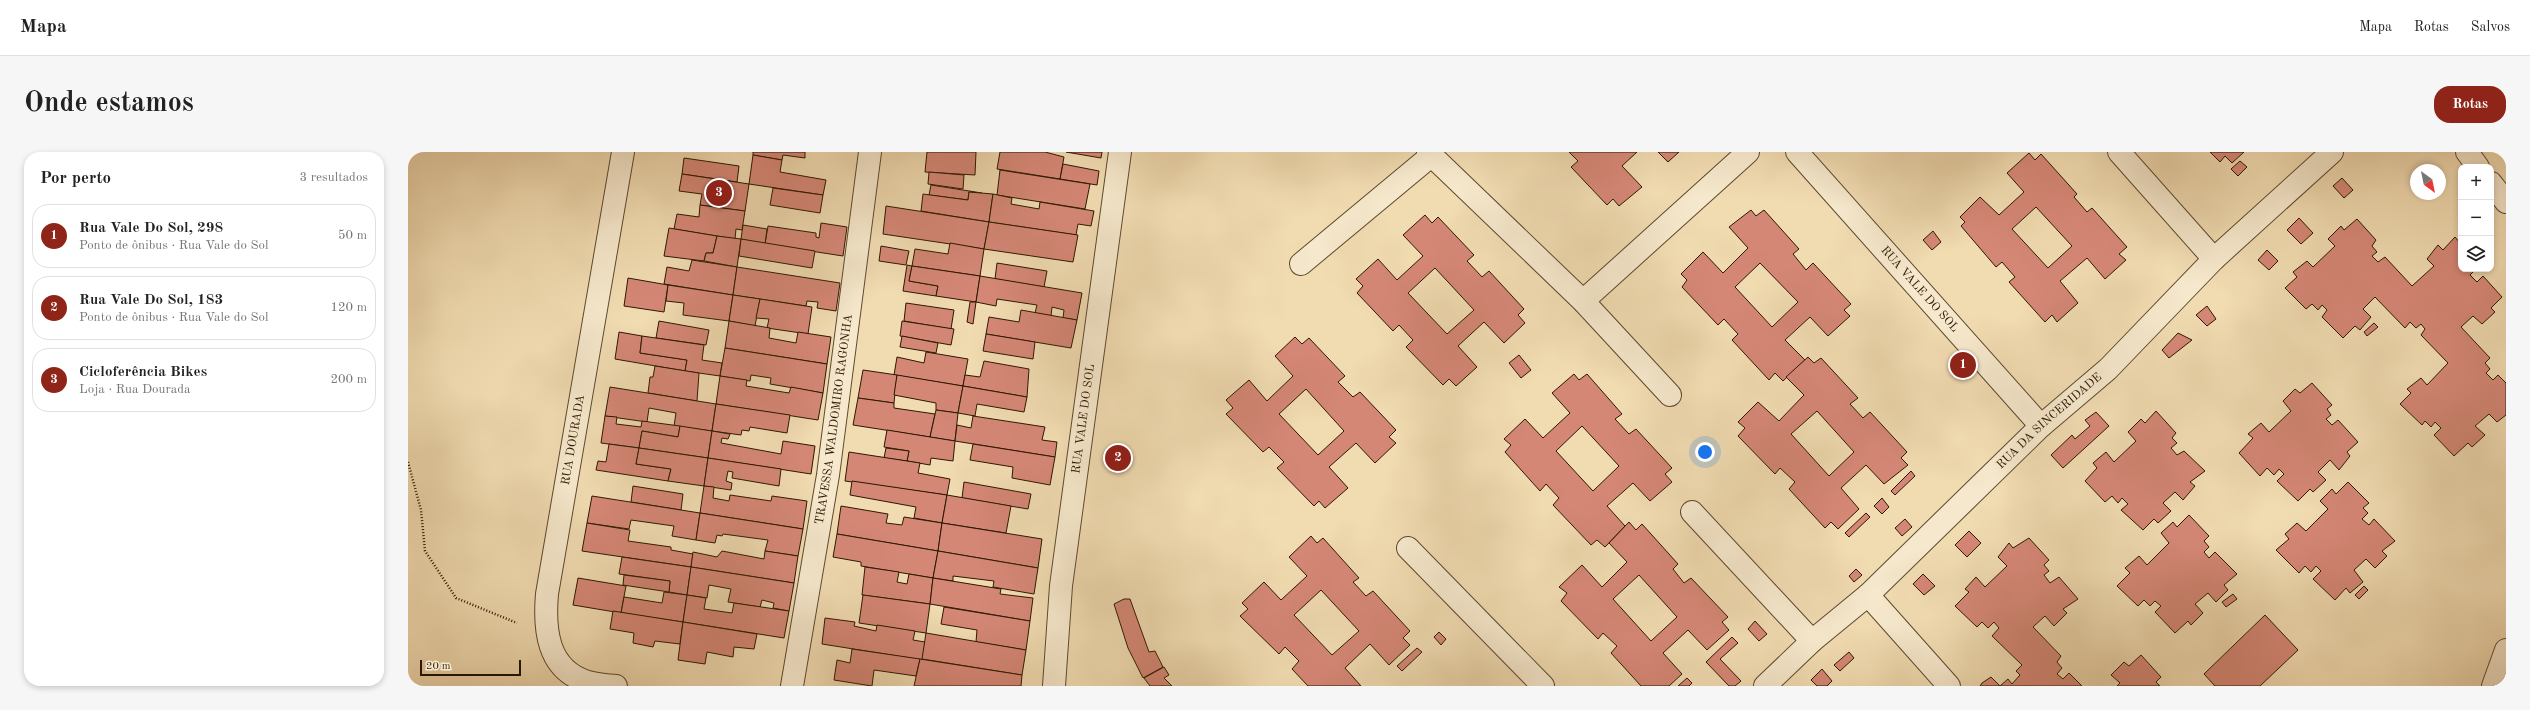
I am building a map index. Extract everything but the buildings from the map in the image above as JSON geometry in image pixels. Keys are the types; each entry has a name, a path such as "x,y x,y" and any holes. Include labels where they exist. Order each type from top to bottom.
{"street":[{"name":"RUA DOURADA","path":"616,686 588,682 571,674 560,665 552,652 547,636 547,594 623,152"},
{"name":"TRAVESSA WALDOMIRO RAGONHA","path":"792,686 828,476 870,152"},
{"name":"RUA VALE DO SOL","path":"1054,686 1061,586 1120,152"},
{"path":"1583,301 1748,152"},
{"name":"RUA VALE DO SOL","path":"1797,152 2041,426"},
{"path":"2119,152 2214,259"},
{"name":"RUA DA SINCERIDADE","path":"1765,686 1812,641 1868,595 2041,426 2108,369 2214,259 2332,152"},
{"path":"2467,152 2476,164"},
{"path":"1301,264 1430,154 1583,301 1670,396"},
{"path":"2494,187 2506,202"},
{"path":"1692,512 1812,641"},
{"path":"1408,548 1543,686"},
{"path":"1868,595 1949,686"},
{"path":"2493,686 2506,650"}],"path":[{"path":"408,462 421,510 424,551 456,598 547,636"}],"place":[{"name":"Cicloferência Bikes","path":"719,193"},
{"name":"Rua Vale Do Sol, 298","path":"1963,365"},
{"name":"Rua Vale Do Sol, 183","path":"1118,458"}]}
